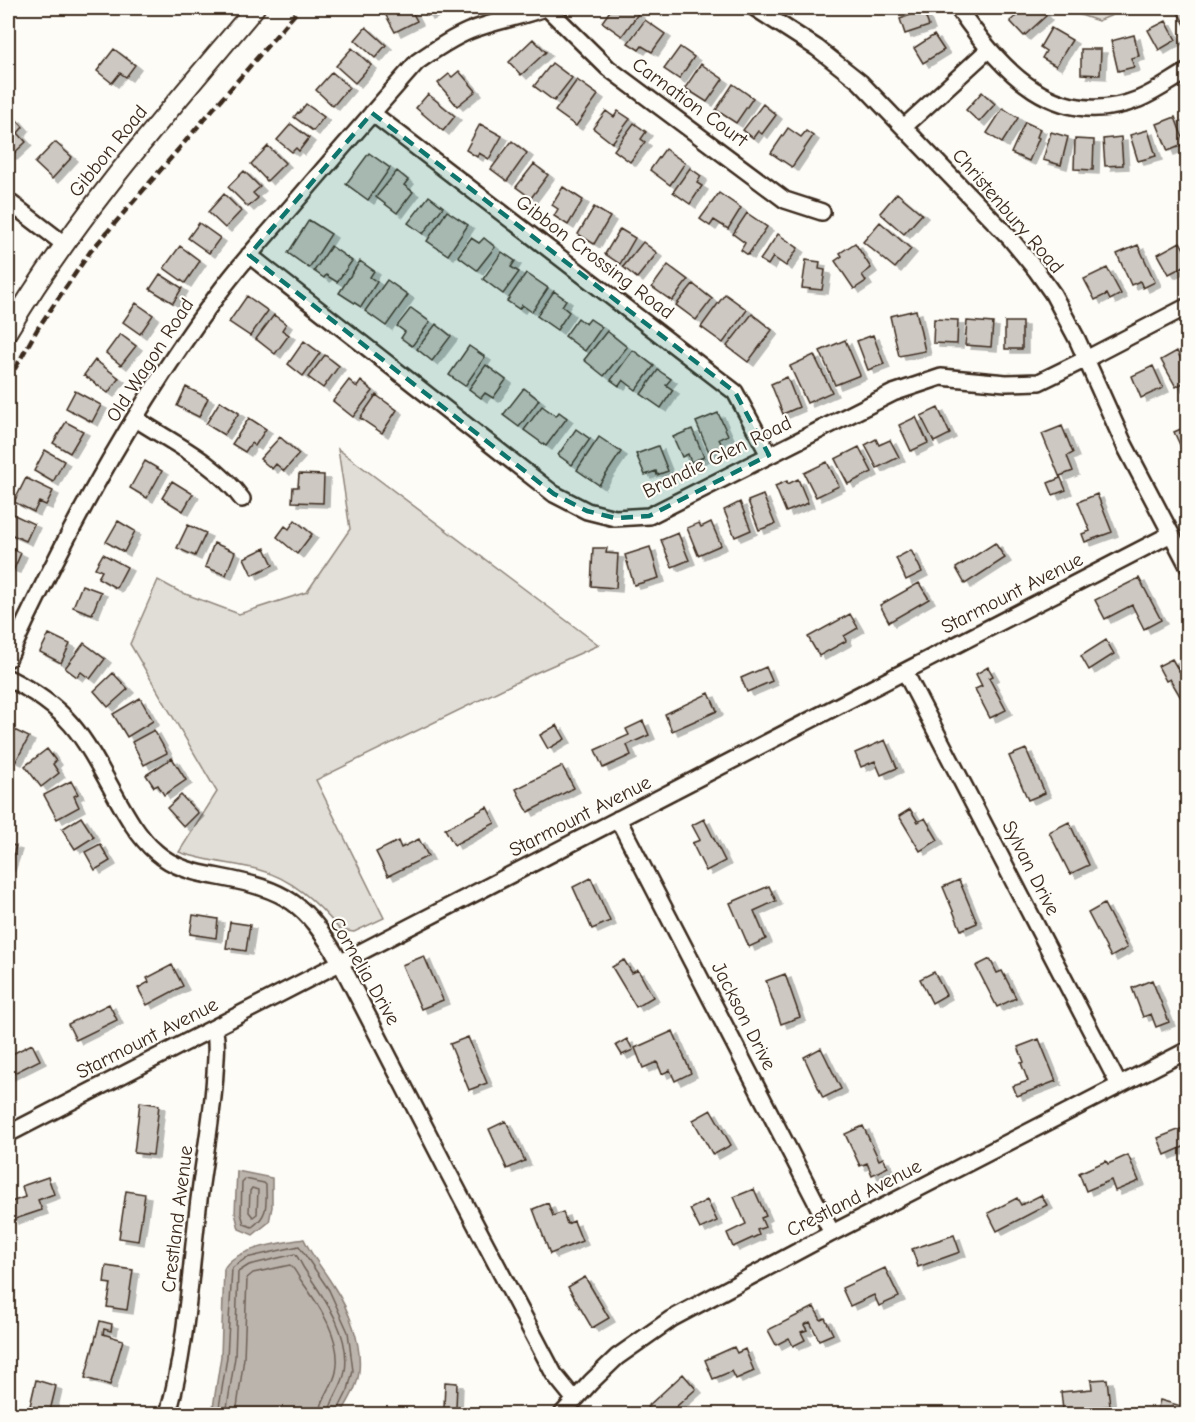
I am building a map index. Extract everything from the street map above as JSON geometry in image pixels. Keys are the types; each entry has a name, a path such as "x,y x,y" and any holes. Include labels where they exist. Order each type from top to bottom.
{"main road":[{"name":"Gibbon Road","path":"8,331 64,244 113,177 255,8"}],"street":[{"name":"Old Wagon Road","path":"8,659 82,509 136,418 216,296 249,255 417,62 442,44 471,30 546,8"},
{"name":"Carnation Court","path":"546,8 608,68 785,200 822,212"},
{"name":"Christenbury Road","path":"755,8 838,64 867,90 1009,237 1036,270 1053,294 1086,359 1124,444 1188,566"},
{"path":"958,8 1004,66 1032,90 1057,102 1089,108 1106,108 1140,99 1188,71"},
{"path":"904,127 989,49"},
{"name":"Gibbon Crossing Road","path":"372,113 735,392 769,455"},
{"path":"8,201 64,244"},
{"name":"Brandie Glen Road","path":"249,255 554,494 587,511 615,518 649,516 892,393 941,377 1039,382 1188,306"},
{"path":"136,418 216,470 231,484 242,499"},
{"name":"Starmount Avenue","path":"8,1134 1171,534"},
{"name":"Sylvan Drive","path":"905,672 1119,1085"},
{"name":"Cornelia Drive","path":"8,678 44,698 69,720 91,751 124,810 156,853 192,872 256,884 278,893 308,915 340,962 554,1374 575,1400"},
{"name":"Jackson Drive","path":"618,819 832,1233"},
{"name":"Crestland Avenue","path":"168,1414 178,1377 185,1332 196,1217 213,1100 216,1056 214,1028"},
{"name":"Crestland Avenue","path":"562,1414 617,1357 655,1329 708,1298 1188,1050"}],"highlighted area":[{"path":"372,113 735,392 769,455 649,516 615,518 587,511 554,494 249,255"}],"shaded area":[{"path":"1130,8 1098,21 1063,9"},
{"path":"338,449 599,645 533,674 316,780 384,918 354,932 340,930 303,892 281,878 256,869 179,852 217,792 130,644 158,580 180,592 239,614 307,592 350,529"}],"water":[{"path":"237,1171 272,1178 272,1207 269,1222 253,1235 239,1229 235,1213"},
{"path":"304,1239 340,1296 353,1327 358,1349 359,1371 350,1399 341,1414 212,1414 221,1356 224,1269 229,1262 248,1251"}],"building":[{"path":"410,8 417,21 395,32 383,10"},
{"path":"423,8 440,8 440,9 427,16"},
{"path":"612,8 629,8 638,14 622,36 602,22"},
{"path":"1026,8 1039,8 1046,16 1024,36 1010,21"},
{"path":"1188,8 1188,30 1176,9"},
{"path":"923,10 929,26 905,34 900,19"},
{"path":"645,20 665,34 652,52 642,46 639,50 628,43"},
{"path":"1166,21 1176,40 1159,50 1148,30"},
{"path":"366,27 386,45 375,58 355,40"},
{"path":"1051,28 1072,40 1056,66 1042,58 1046,51 1040,47"},
{"path":"934,35 944,50 923,63 914,48"},
{"path":"1134,35 1139,56 1131,58 1134,67 1118,71 1111,41"},
{"path":"533,39 546,52 521,75 509,62"},
{"path":"680,47 694,57 679,79 664,69"},
{"path":"352,48 371,65 355,83 336,66"},
{"path":"114,49 135,65 126,77 120,73 112,83 97,71"},
{"path":"1081,49 1101,49 1100,75 1081,74"},
{"path":"552,63 572,78 554,101 534,86"},
{"path":"701,64 723,79 707,102 685,88"},
{"path":"459,71 476,91 457,106 438,83 449,74 452,77"},
{"path":"332,72 349,87 333,106 316,90"},
{"path":"577,80 598,95 576,126 555,111"},
{"path":"733,84 753,98 736,123 716,110"},
{"path":"982,92 995,104 979,122 966,110"},
{"path":"428,94 455,116 443,131 416,108"},
{"path":"306,104 324,117 313,131 294,117"},
{"path":"763,104 776,115 762,134 758,131 753,138 743,130"},
{"path":"1003,108 1018,118 1002,143 987,133"},
{"path":"606,111 614,117 618,111 630,119 612,143 593,128"},
{"path":"1175,117 1185,144 1168,151 1157,124"},
{"path":"15,118 23,127 18,133 26,142 11,156 8,153 8,125"},
{"path":"1025,122 1040,129 1037,137 1039,138 1029,161 1011,153"},
{"path":"634,123 646,132 641,139 645,142 630,162 614,150"},
{"path":"291,124 309,138 299,151 296,148 292,152 277,140"},
{"path":"480,124 502,136 489,159 479,153 477,157 466,150"},
{"path":"788,128 801,137 806,131 813,136 792,167 771,153"},
{"path":"1148,130 1156,156 1138,161 1130,135"},
{"path":"1051,132 1068,137 1061,165 1043,160"},
{"path":"1121,137 1123,165 1105,166 1103,139"},
{"path":"1075,139 1094,140 1093,170 1074,169"},
{"path":"512,141 527,153 507,181 491,169"},
{"path":"55,142 72,157 52,179 35,163"},
{"path":"268,146 285,163 267,181 251,164"},
{"path":"665,149 685,163 670,185 650,170"},
{"path":"369,153 390,168 368,200 346,184"},
{"path":"534,164 548,175 531,198 516,187"},
{"path":"690,168 701,176 697,183 702,186 690,204 673,192"},
{"path":"244,171 260,187 253,193 258,198 248,207 228,187"},
{"path":"397,171 408,180 404,185 413,192 397,213 376,197"},
{"path":"563,187 583,200 568,225 554,216 558,209 552,205"},
{"path":"719,193 741,208 728,229 714,220 710,226 700,219"},
{"path":"897,193 922,214 904,234 880,213"},
{"path":"224,194 241,211 225,228 208,212"},
{"path":"429,196 443,207 423,234 408,223"},
{"path":"594,207 610,217 594,244 578,234"},
{"path":"447,211 468,225 448,255 427,241"},
{"path":"747,213 767,227 748,255 741,250 745,243 733,234"},
{"path":"309,220 331,234 309,268 288,253"},
{"path":"880,222 911,249 895,268 863,242"},
{"path":"199,223 220,238 209,253 188,238"},
{"path":"620,229 635,238 620,264 605,254"},
{"path":"778,234 798,248 786,266 773,257 768,265 760,260"},
{"path":"471,238 479,243 484,238 495,247 477,270 458,256"},
{"path":"643,242 657,253 637,278 623,267"},
{"path":"1180,242 1188,256 1188,264 1169,274 1158,254"},
{"path":"855,243 871,268 862,275 866,281 854,289 835,261 842,256 840,253"},
{"path":"1138,245 1155,282 1143,288 1140,281 1131,285 1117,254"},
{"path":"180,246 200,261 185,283 164,268"},
{"path":"331,246 352,261 337,282 326,275 324,278 314,271"},
{"path":"502,252 515,261 511,267 519,272 503,294 483,279"},
{"path":"806,260 820,262 819,269 825,270 822,290 802,288"},
{"path":"360,261 374,271 370,277 377,282 361,307 339,293"},
{"path":"668,265 688,280 672,301 652,287"},
{"path":"1107,268 1121,294 1110,300 1107,294 1095,300 1084,279"},
{"path":"526,273 548,288 532,312 522,305 519,309 507,301"},
{"path":"160,274 182,288 173,303 150,289"},
{"path":"387,280 408,295 386,326 365,311"},
{"path":"693,284 712,299 696,320 676,305"},
{"path":"554,291 566,300 562,306 569,312 557,330 537,316"},
{"path":"725,294 747,310 723,343 701,327"},
{"path":"247,296 268,311 250,336 229,322"},
{"path":"136,303 153,315 140,334 123,322"},
{"path":"411,308 430,322 412,346 401,338 405,332 397,326"},
{"path":"916,310 925,351 899,356 890,316"},
{"path":"752,314 772,330 748,362 727,346"},
{"path":"274,315 286,324 282,330 289,335 275,354 256,339"},
{"path":"578,318 586,324 590,319 602,327 585,351 565,336"},
{"path":"934,319 958,320 957,344 933,343"},
{"path":"967,321 993,323 991,347 965,345"},
{"path":"1005,322 1022,322 1022,349 1005,349"},
{"path":"436,324 451,336 432,361 417,349"},
{"path":"607,331 627,347 604,376 584,360"},
{"path":"120,334 136,346 121,365 106,353"},
{"path":"873,335 884,364 868,370 857,341"},
{"path":"845,340 860,375 835,385 820,351"},
{"path":"304,341 320,353 303,376 288,364"},
{"path":"469,346 485,357 465,386 449,375"},
{"path":"633,350 654,366 636,390 623,380 619,386 611,380"},
{"path":"1177,351 1182,361 1188,358 1188,380 1176,387 1161,360"},
{"path":"325,355 339,366 323,388 308,377"},
{"path":"814,355 832,392 807,403 790,366"},
{"path":"95,360 119,378 108,393 84,375"},
{"path":"486,365 506,380 493,398 485,393 481,398 469,389"},
{"path":"1153,366 1163,388 1141,398 1132,376"},
{"path":"658,370 671,379 666,385 673,390 661,408 641,394"},
{"path":"787,377 799,407 783,414 771,384"},
{"path":"349,380 357,387 361,381 373,391 353,417 333,401"},
{"path":"186,387 208,398 199,417 177,406"},
{"path":"524,388 539,400 519,427 503,415"},
{"path":"75,391 101,405 92,422 66,408"},
{"path":"376,395 397,410 382,433 360,418"},
{"path":"220,401 239,413 224,435 206,424"},
{"path":"542,406 556,416 559,412 567,418 546,446 524,430"},
{"path":"938,408 950,434 934,442 921,416"},
{"path":"718,413 728,435 719,439 723,447 709,452 696,422"},
{"path":"916,417 928,443 911,451 899,425"},
{"path":"249,418 266,429 255,446 251,443 245,452 232,444"},
{"path":"66,422 83,431 70,453 53,443"},
{"path":"1062,426 1073,453 1067,456 1073,471 1060,476 1066,490 1053,495 1048,483 1060,478 1042,434"},
{"path":"1188,426 1188,462 1174,432"},
{"path":"576,429 590,439 572,465 558,455"},
{"path":"692,429 704,457 691,462 688,454 682,457 673,437"},
{"path":"280,437 299,454 284,471 276,464 272,469 260,459"},
{"path":"599,437 621,452 599,485 577,470"},
{"path":"876,439 879,445 890,440 899,457 877,468 865,445"},
{"path":"658,446 668,471 657,475 656,471 645,475 636,454"},
{"path":"859,447 872,472 848,484 835,459"},
{"path":"45,450 64,461 53,482 34,471"},
{"path":"145,461 162,471 147,498 130,488"},
{"path":"827,462 839,486 816,497 804,473"},
{"path":"299,474 324,475 323,503 292,502 293,487 298,487"},
{"path":"26,478 53,491 46,505 39,502 34,512 14,502"},
{"path":"798,479 808,503 786,512 775,486 787,481 788,484"},
{"path":"172,481 193,494 183,511 162,498"},
{"path":"1097,494 1112,532 1085,542 1082,534 1090,531 1078,502"},
{"path":"763,495 775,524 759,530 748,501"},
{"path":"740,502 751,530 735,537 724,510"},
{"path":"8,512 34,524 26,541 8,533"},
{"path":"295,520 312,534 297,554 277,537 285,526 289,529"},
{"path":"118,521 135,531 124,552 106,542"},
{"path":"711,522 721,545 698,555 687,528 699,523 701,527"},
{"path":"188,525 206,533 195,556 177,548"},
{"path":"678,533 689,560 672,567 661,540"},
{"path":"214,543 235,552 226,575 205,567"},
{"path":"995,543 1005,558 965,584 956,568"},
{"path":"8,547 21,553 14,569 8,567"},
{"path":"650,547 659,578 634,585 625,555"},
{"path":"265,548 273,565 252,575 244,558"},
{"path":"593,548 607,548 606,553 618,554 616,588 591,586"},
{"path":"911,550 922,572 906,580 896,558"},
{"path":"103,554 127,567 116,588 98,578 102,571 95,568"},
{"path":"1139,578 1161,620 1144,629 1132,605 1105,619 1095,600"},
{"path":"919,583 929,599 889,622 880,605"},
{"path":"82,585 101,592 92,614 73,607"},
{"path":"850,614 858,628 844,636 846,641 819,656 808,637"},
{"path":"49,634 70,644 61,663 40,652"},
{"path":"1106,640 1114,654 1089,670 1081,656"},
{"path":"84,643 105,659 90,679 81,672 77,677 65,668"},
{"path":"1172,659 1179,671 1187,667 1188,669 1188,701 1184,703 1170,679 1166,681 1158,666"},
{"path":"766,667 772,681 747,692 741,678"},
{"path":"988,667 993,676 989,678 1006,710 990,718 975,689 982,686 976,674"},
{"path":"113,673 128,689 108,707 94,691"},
{"path":"709,693 717,711 672,731 665,714"},
{"path":"140,698 153,721 127,737 113,714"},
{"path":"643,721 649,735 627,745 631,755 603,768 595,750 629,735 626,729"},
{"path":"557,725 565,739 548,749 540,735"},
{"path":"10,728 29,737 16,761 8,757"},
{"path":"154,730 167,753 144,765 132,742"},
{"path":"885,740 897,768 881,775 875,761 861,767 855,753"},
{"path":"47,749 56,761 53,764 59,773 41,787 25,766"},
{"path":"1026,749 1045,793 1028,800 1009,756"},
{"path":"172,758 186,780 164,795 158,785 154,787 146,775"},
{"path":"562,766 574,788 528,812 516,789"},
{"path":"71,781 78,794 74,796 79,807 57,819 44,795"},
{"path":"181,795 198,813 184,827 167,808"},
{"path":"487,807 495,823 454,845 445,829"},
{"path":"910,809 918,822 925,818 938,840 920,851 899,816"},
{"path":"81,817 94,837 75,849 62,829"},
{"path":"704,819 725,861 706,871 692,843 700,840 692,825"},
{"path":"1069,822 1089,865 1070,874 1049,832"},
{"path":"419,839 428,856 388,876 376,852 398,841 401,848"},
{"path":"8,844 16,846 9,867 8,866"},
{"path":"100,844 110,861 95,870 85,852"},
{"path":"591,878 610,921 592,929 573,887"},
{"path":"959,880 977,923 961,930 943,887"},
{"path":"769,886 776,901 754,911 766,939 749,947 730,903"},
{"path":"1104,904 1127,948 1111,957 1088,913"},
{"path":"193,915 218,919 216,938 190,934"},
{"path":"230,922 250,925 246,951 226,948"},
{"path":"424,956 443,1000 421,1009 402,965"},
{"path":"990,959 997,973 1002,971 1016,998 997,1007 976,966"},
{"path":"624,960 632,973 638,970 653,997 636,1007 612,967"},
{"path":"172,965 183,986 147,1005 138,988 149,982 147,978"},
{"path":"934,972 946,995 932,1003 920,979"},
{"path":"785,974 800,1017 781,1024 766,981"},
{"path":"1152,980 1169,1022 1156,1027 1151,1014 1143,1017 1132,988"},
{"path":"109,1004 117,1020 76,1040 68,1024"},
{"path":"673,1031 691,1073 675,1081 670,1070 662,1074 657,1062 643,1068 635,1048"},
{"path":"468,1037 487,1083 469,1090 450,1044"},
{"path":"627,1039 633,1050 622,1055 616,1045"},
{"path":"1039,1039 1056,1081 1017,1096 1013,1086 1028,1081 1018,1047"},
{"path":"32,1044 40,1060 8,1076 8,1056"},
{"path":"821,1048 841,1089 823,1098 804,1057"},
{"path":"140,1102 159,1105 153,1155 134,1153"},
{"path":"711,1110 731,1145 713,1155 693,1120"},
{"path":"506,1121 525,1161 507,1169 489,1129"},
{"path":"863,1126 879,1160 883,1158 888,1167 872,1175 867,1163 860,1166 845,1134"},
{"path":"1188,1126 1188,1145 1165,1155 1158,1138"},
{"path":"1128,1155 1139,1181 1115,1191 1111,1180 1086,1191 1079,1173 1106,1161 1108,1164"},
{"path":"48,1177 54,1194 38,1200 42,1210 12,1220 8,1203 25,1197 22,1186"},
{"path":"754,1189 766,1216 761,1218 765,1227 757,1230 759,1235 733,1247 727,1233 746,1224 734,1197"},
{"path":"126,1191 145,1194 138,1241 119,1238"},
{"path":"1041,1195 1047,1205 997,1231 988,1213 1017,1198 1021,1205"},
{"path":"707,1200 717,1221 700,1229 690,1209"},
{"path":"548,1203 553,1216 563,1212 567,1224 574,1221 582,1241 550,1254 533,1209"},
{"path":"954,1235 960,1252 918,1267 912,1249"},
{"path":"106,1266 133,1270 127,1310 107,1307 111,1284 104,1283"},
{"path":"885,1268 899,1297 879,1306 874,1295 850,1306 842,1288"},
{"path":"585,1277 609,1318 592,1328 568,1287"},
{"path":"814,1307 821,1320 825,1318 833,1334 819,1340 810,1322 804,1325 807,1330 801,1332 805,1340 793,1346 789,1338 776,1345 768,1330"},
{"path":"100,1321 112,1324 111,1331 104,1329 103,1334 123,1340 110,1385 85,1378"},
{"path":"734,1347 737,1353 745,1349 754,1371 736,1379 732,1371 713,1379 705,1360"},
{"path":"683,1374 696,1389 668,1414 655,1414 647,1407"},
{"path":"1107,1379 1110,1406 1063,1410 1061,1392 1092,1389 1091,1380"},
{"path":"36,1380 56,1386 50,1411 30,1406"},
{"path":"445,1382 457,1383 456,1408 444,1408"},
{"path":"1160,1400 1188,1408 1188,1414 1156,1414"}],"railway":[{"path":"8,381 38,328 90,252 300,8"}]}
